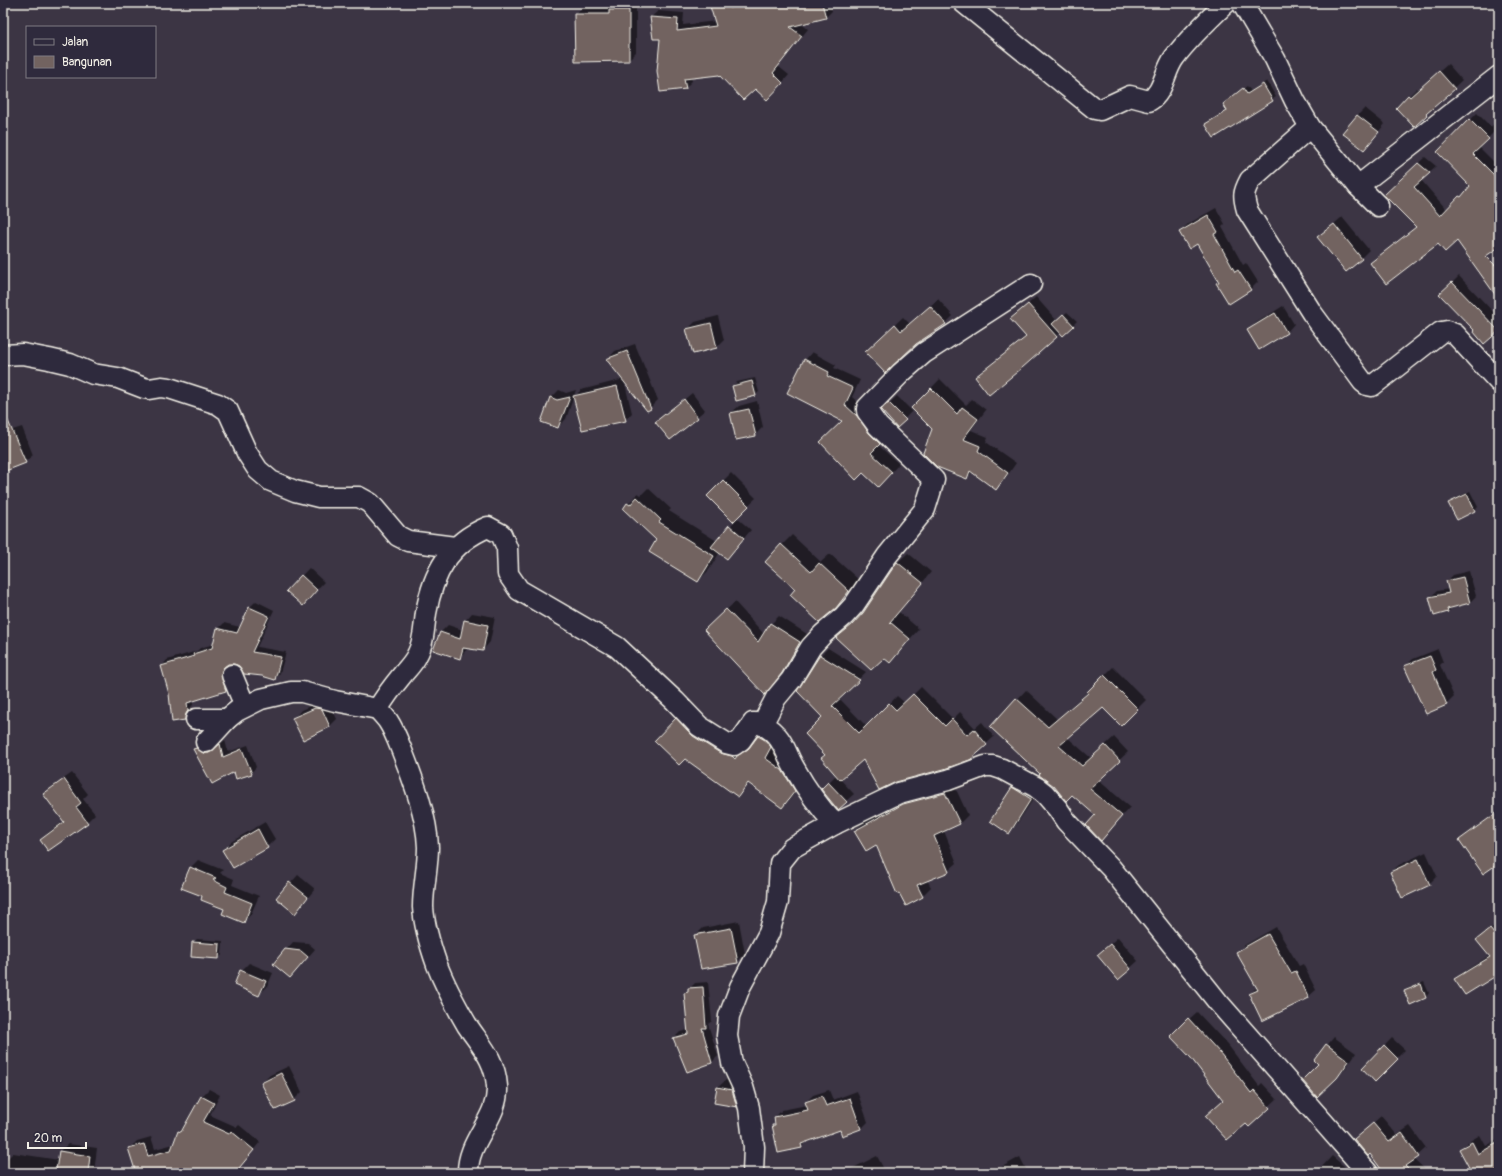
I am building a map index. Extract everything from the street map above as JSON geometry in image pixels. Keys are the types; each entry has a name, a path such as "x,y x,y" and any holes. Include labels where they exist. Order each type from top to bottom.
{"street":[{"path":"964,3 1068,88 1095,109 1100,110 1130,96 1148,100 1153,98 1158,92 1173,59 1226,3"},
{"path":"1242,3 1310,127 1358,186 1378,206"},
{"path":"1358,186 1499,76"},
{"path":"1310,127 1250,180 1244,190 1243,198 1247,210 1312,313 1363,382 1372,386 1441,332 1447,331 1455,334 1499,382"},
{"path":"760,723 765,719 776,698 791,680 811,647 854,605 887,556 925,509 931,494 934,480 878,426 867,411 867,408 901,373 924,353 1031,284"},
{"path":"3,355 23,354 49,359 70,364 93,374 124,380 144,388 169,388 218,404 228,411 244,448 258,470 271,482 295,491 320,497 359,497 370,503 398,536 408,541 455,547"},
{"path":"370,708 391,688 418,654 427,608 436,575 455,547 473,533 488,527 501,534 507,548 508,574 519,590 618,647 699,726 726,743 734,745 741,740 753,723 760,723 776,734 782,742 794,768 812,796 835,824"},
{"path":"232,675 244,707"},
{"path":"206,742 227,719 244,707 261,699 296,692 302,692 370,708 388,720 415,786 426,831 428,847 423,908 430,942 449,992 467,1025 488,1053 494,1070 497,1086 497,1098 488,1121 477,1138 470,1153 468,1173"},
{"path":"196,719 227,719"},
{"path":"753,1173 754,1147 749,1108 743,1087 732,1063 727,1036 729,1016 740,987 770,933 778,902 780,863 792,848 835,824 899,793 948,780 986,766 993,766 1002,769 1036,787 1045,794 1066,821 1111,868 1218,1002 1368,1173"}],"building":[{"path":"709,3 729,3 730,8 760,3 822,3 826,18 790,27 802,36 773,73 783,83 767,100 755,89 743,100 719,75 684,79 686,89 660,92 657,71 660,39 653,39 650,17 678,19 677,31 716,26"},
{"path":"609,10 629,10 629,61 575,62 574,14 609,14"},
{"path":"1439,71 1455,89 1426,114 1427,115 1414,127 1396,108 1408,95 1410,97"},
{"path":"1263,84 1273,101 1214,138 1205,124 1227,111 1223,104 1243,88 1247,94"},
{"path":"1357,115 1379,132 1364,150 1342,133"},
{"path":"1469,119 1489,139 1473,154 1499,180 1499,247 1486,256 1499,269 1499,300 1457,241 1445,252 1438,244 1386,284 1370,263 1416,227 1384,195 1418,163 1430,173 1414,187 1440,216 1459,196 1461,197 1470,186 1437,152"},
{"path":"1208,215 1218,232 1214,234 1235,272 1238,270 1251,290 1229,304 1216,283 1219,282 1197,244 1189,249 1179,232"},
{"path":"1334,224 1362,259 1346,272 1317,237"},
{"path":"1452,282 1499,331 1484,344 1473,331 1474,330 1439,294"},
{"path":"1028,304 1057,337 989,395 975,377 1026,337 1010,319"},
{"path":"930,306 946,324 916,344 885,373 865,352 895,324 901,331"},
{"path":"1275,313 1287,333 1259,350 1247,330"},
{"path":"1063,314 1074,326 1063,336 1052,324"},
{"path":"711,323 717,348 693,354 686,329"},
{"path":"627,351 651,409 647,411 606,359"},
{"path":"804,359 829,372 827,376 853,388 845,405 857,416 869,433 880,444 871,453 892,472 878,487 863,473 856,480 820,442 842,421 787,393"},
{"path":"752,381 756,396 736,401 732,386"},
{"path":"617,386 626,421 582,430 573,396"},
{"path":"931,388 957,414 962,407 978,419 963,439 980,446 978,451 1008,473 996,490 970,471 967,479 937,467 923,453 932,429 911,408"},
{"path":"550,397 557,400 570,397 558,428 541,422"},
{"path":"684,399 698,418 670,440 655,422"},
{"path":"888,402 906,420 897,428 881,410"},
{"path":"3,409 26,463 3,472"},
{"path":"749,409 756,436 736,440 730,413"},
{"path":"723,480 749,506 733,522 707,496"},
{"path":"1467,494 1475,511 1457,520 1448,503"},
{"path":"637,497 661,520 659,522 714,556 698,582 649,552 656,540 623,509 627,503 630,505"},
{"path":"729,525 744,538 727,559 711,547"},
{"path":"781,544 811,572 819,563 849,591 836,608 819,622 790,595 795,589 765,562"},
{"path":"897,562 923,583 890,622 910,639 890,663 884,658 871,670 836,638 852,625 863,613"},
{"path":"301,575 317,590 303,606 286,591"},
{"path":"1463,577 1470,603 1447,609 1448,612 1434,616 1429,597 1449,593 1446,581"},
{"path":"249,607 269,616 252,652 281,657 275,680 262,676 244,674 239,666 228,664 223,668 221,674 226,691 187,703 188,711 185,720 172,722 169,694 161,666 194,656 193,654 212,648 217,628 237,633"},
{"path":"726,609 758,642 770,623 800,642 782,673 765,695 704,630"},
{"path":"464,620 488,625 483,651 463,648 460,659 433,650 440,632 460,639"},
{"path":"820,655 860,680 832,706 859,733 889,703 896,710 913,694 945,726 952,719 967,735 974,729 987,745 970,760 944,769 896,782 879,790 863,760 840,780 821,758 825,755 805,734 822,717 797,691"},
{"path":"1430,656 1436,670 1433,672 1447,705 1426,714 1404,666"},
{"path":"1104,675 1138,709 1121,726 1103,708 1059,746 1082,766 1105,745 1120,761 1090,789 1122,816 1101,841 1086,825 1095,815 1072,795 1066,801 1054,786 1039,775 1040,774 990,727 1016,698 1048,727 1088,693 1087,692"},
{"path":"315,708 322,709 330,727 303,740 292,718"},
{"path":"676,718 693,736 720,753 732,756 735,759 748,749 758,736 765,740 771,747 765,758 782,770 795,791 782,808 748,783 738,797 685,759 679,765 654,741"},
{"path":"220,744 223,757 242,749 252,774 236,779 234,772 212,784 193,749 197,748 203,753 209,753"},
{"path":"64,779 81,803 76,807 88,823 48,851 40,840 64,822 43,794"},
{"path":"828,782 847,802 838,810 821,789"},
{"path":"1012,787 1031,799 1009,834 990,821"},
{"path":"945,793 960,824 934,836 949,872 917,885 923,897 906,906 899,893 897,894 876,845 866,851 854,831 903,804"},
{"path":"1499,811 1499,863 1483,874 1459,840"},
{"path":"258,829 268,848 233,868 222,850"},
{"path":"1418,859 1430,885 1402,898 1390,872"},
{"path":"190,867 216,878 213,880 227,887 225,892 252,903 244,923 222,914 224,909 201,900 202,896 181,888"},
{"path":"289,882 308,897 295,914 276,898"},
{"path":"731,928 738,963 701,969 694,935"},
{"path":"1490,929 1499,940 1499,974 1465,995 1454,979 1490,957 1476,940"},
{"path":"1268,934 1291,973 1296,971 1309,998 1262,1021 1249,994 1258,990 1236,952"},
{"path":"192,942 220,944 219,959 191,957"},
{"path":"1110,944 1131,969 1118,980 1097,955"},
{"path":"285,949 301,951 308,957 290,978 273,964"},
{"path":"240,970 266,981 259,996 234,985"},
{"path":"1421,984 1426,998 1410,1005 1404,991"},
{"path":"703,987 706,1028 702,1028 712,1063 687,1072 673,1038 688,1034 684,993 688,992 688,988"},
{"path":"1188,1018 1220,1053 1251,1093 1254,1090 1270,1108 1249,1127 1246,1124 1227,1140 1205,1116 1223,1100 1191,1058 1170,1036"},
{"path":"1326,1044 1349,1061 1337,1078 1317,1097 1302,1080 1318,1064 1314,1060"},
{"path":"1384,1045 1398,1059 1375,1082 1362,1068"},
{"path":"281,1073 295,1101 275,1110 261,1083"},
{"path":"717,1087 732,1090 737,1107 714,1103"},
{"path":"201,1096 214,1103 203,1122 229,1134 231,1131 254,1150 235,1173 136,1173 128,1148 144,1144 148,1156 171,1150 178,1131 181,1132"},
{"path":"822,1096 826,1106 850,1098 861,1129 842,1136 840,1130 801,1144 802,1148 778,1153 772,1125 775,1125 774,1117 808,1110 805,1102"},
{"path":"1373,1123 1389,1142 1402,1133 1419,1157 1406,1166 1413,1173 1384,1173 1370,1154 1368,1156 1354,1139"},
{"path":"1472,1142 1478,1154 1499,1142 1499,1170 1493,1173 1472,1173 1459,1149"},
{"path":"59,1151 90,1156 88,1173 73,1173 56,1170"}]}
